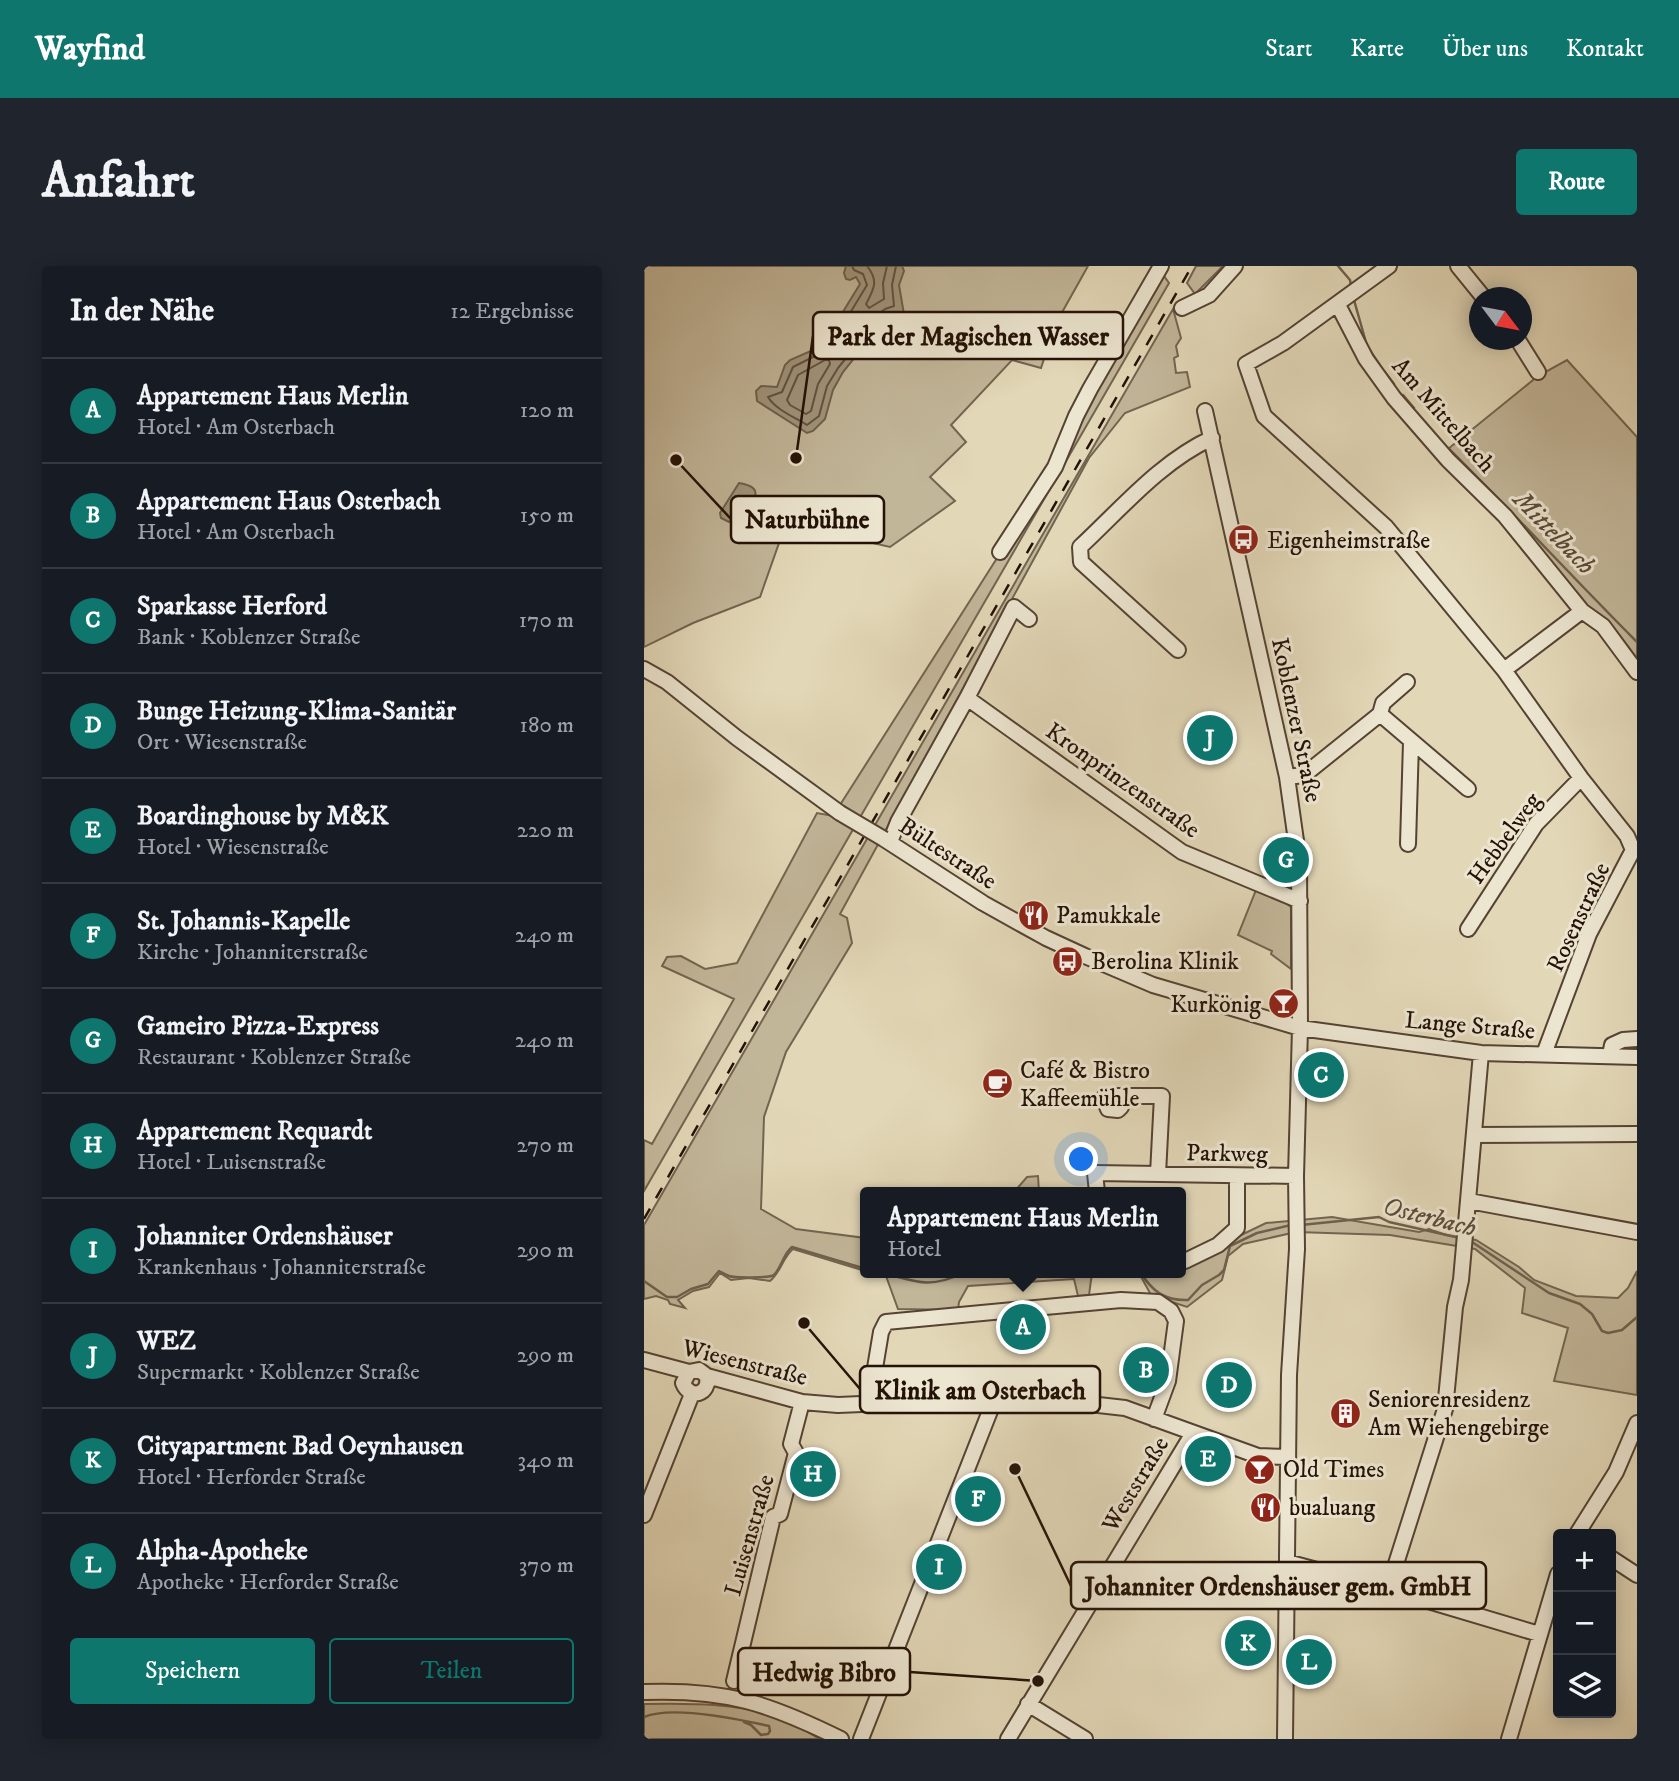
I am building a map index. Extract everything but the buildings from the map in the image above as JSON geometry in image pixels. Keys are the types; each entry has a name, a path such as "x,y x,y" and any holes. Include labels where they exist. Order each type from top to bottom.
{"street":[{"path":"1000,552 1055,467 1085,398 1161,266"},
{"path":"1182,309 1209,295 1235,266"},
{"path":"1343,301 1390,266"},
{"path":"1458,266 1475,287"},
{"name":"Rosenstraße","path":"1343,301 1283,344 1246,364 1264,416 1386,527 1504,670 1581,778 1627,836 1633,850 1589,934 1544,1054"},
{"name":"Am Mittelbach","path":"1343,301 1366,359 1394,398 1448,460 1505,516 1582,611 1604,626 1637,672"},
{"path":"1524,350 1538,372"},
{"name":"Koblenzer Straße","path":"1205,411 1296,828 1300,901 1300,1028 1297,1231 1289,1375 1285,1739"},
{"path":"1178,650 1082,562 1080,547 1160,471 1190,448 1212,438"},
{"path":"887,841 1014,607 1029,619"},
{"path":"1504,670 1582,611"},
{"name":"Bültestraße","path":"644,669 667,682 737,738 839,813 1002,914 1085,956 1153,985 1300,1028"},
{"path":"1287,777 1304,775 1380,715 1383,703 1407,682"},
{"name":"Kronprinzenstraße","path":"967,698 1181,852 1300,901"},
{"path":"1380,715 1468,789"},
{"path":"1408,844 1411,742"},
{"name":"Hebbelweg","path":"1468,929 1536,824 1581,778"},
{"name":"Lange Straße","path":"1300,1028 1481,1053 1637,1057"},
{"path":"1610,1055 1612,1045 1623,1040 1637,1040"},
{"path":"1388,1589 1445,1409 1469,1201 1481,1053"},
{"name":"Parkweg","path":"1125,1096 1162,1096 1158,1174"},
{"path":"1474,1135 1637,1134"},
{"name":"Parkweg","path":"1096,1187 1095,1173 1296,1176"},
{"path":"1186,1261 1218,1245 1237,1228 1237,1176"},
{"path":"1469,1201 1637,1232"},
{"path":"869,1404 881,1332 886,1322 1121,1300 1158,1302 1171,1311 1176,1321 1168,1381 1154,1419"},
{"name":"Wiesenstraße","path":"644,1360 689,1372 699,1370 707,1376 802,1402 838,1405 1027,1397 1125,1408 1258,1456 1288,1457"},
{"path":"689,1372 683,1383 691,1394 705,1390 707,1376"},
{"path":"644,1515 691,1394"},
{"path":"861,1739 993,1398"},
{"name":"Luisenstraße","path":"734,1681 773,1517 780,1514 796,1453 791,1444 802,1402"},
{"path":"1580,1529 1616,1472 1637,1423"},
{"name":"Weststraße","path":"1008,1739 1193,1433"},
{"path":"1616,1561 1637,1575"},
{"path":"1287,1562 1539,1634"},
{"path":"1509,1739 1553,1590"},
{"path":"644,1692 725,1695 752,1701 791,1714 841,1739"},
{"path":"1028,1704 1086,1739"}],"shaded area":[{"path":"644,266 1088,266 1055,325 1041,368 1012,360 951,425 966,442 930,477 955,501 890,547 838,535 808,500 790,512 760,597 693,623 644,647"},
{"path":"1196,266 1223,266 1195,294 1187,283"},
{"path":"1164,276 1169,283 644,1191 644,1140 652,1144 734,999 662,966 667,957 681,956 705,969 737,963 817,813 833,816 999,555 1156,278"},
{"path":"1173,309 1181,338 1176,346 1178,356 1174,358 1176,373 1187,372 1190,387 1125,413 1089,458 840,914 847,918 852,943 786,1052 764,1117 761,1209 796,1229 860,1237 860,1269 793,1249 770,1281 749,1278 731,1280 720,1273 709,1287 693,1291 678,1300 685,1308 656,1296 644,1299 644,1225"},
{"path":"1567,360 1637,437 1637,663 1443,453 1538,376"},
{"path":"1256,890 1291,907 1291,969 1271,954 1272,951 1238,935"},
{"path":"1038,1176 1039,1187 1018,1187 1027,1177"},
{"path":"1332,1217 1419,1232 1429,1229 1476,1240 1519,1267 1534,1280 1576,1296 1618,1298 1628,1288 1637,1271 1637,1395 1554,1381 1568,1328 1522,1313 1525,1288 1475,1249 1390,1235 1296,1232 1243,1244 1228,1256 1222,1280 1187,1307 1151,1295 1142,1278 1186,1278 1186,1262 1266,1223"},
{"path":"887,1278 1091,1278 1089,1295 1078,1296 1074,1279 968,1286 959,1302 958,1310 898,1309"},
{"path":"644,1704 698,1704 752,1710 786,1720 820,1739 644,1739"}],"water":[{"path":"846,266 902,266 904,271 899,285 905,320 889,315 879,322 868,341 843,372 833,390 825,419 813,431 807,433 757,401 756,391 761,386 777,387 785,365 811,351 821,342 827,329 836,327 860,284 856,277 846,279"},
{"path":"739,483 750,486 755,490 755,495 729,522 721,518 720,513"}],"waterway":[{"name":"Mittelbach","path":"1338,266 1350,280 1351,286"},
{"name":"Mittelbach","path":"1354,300 1367,346 1379,364"},
{"name":"Mittelbach","path":"1384,371 1394,384"},
{"name":"Mittelbach","path":"1403,395 1414,408"},
{"name":"Mittelbach","path":"1448,448 1637,642"},
{"name":"Osterbach","path":"1301,1225 1379,1217 1389,1222 1460,1238"},
{"name":"Osterbach","path":"1145,1278 1160,1294 1172,1299 1188,1300 1202,1285 1224,1270 1230,1246 1257,1233 1291,1225"},
{"name":"Osterbach","path":"1469,1240 1549,1293 1580,1304 1592,1314 1602,1331 1608,1333 1622,1330 1637,1317"},
{"name":"Osterbach","path":"644,1281 667,1297 677,1297 708,1284 719,1271 732,1277 771,1276 777,1272 792,1247 860,1267"},
{"name":"Osterbach","path":"903,1278 923,1282 951,1278"},
{"path":"644,1717 671,1712 705,1714 769,1726 770,1731 761,1735 744,1722"}],"railway":[{"path":"644,1219 1192,266"}],"place":[{"name":"Park der Magischen Wasser","path":"796,458"},
{"name":"Naturbühne","path":"676,460"},
{"name":"Eigenheimstraße","path":"1244,540"},
{"name":"WEZ","path":"1210,738"},
{"name":"Gameiro Pizza-Express","path":"1286,860"},
{"name":"Pamukkale","path":"1033,915"},
{"name":"Berolina Klinik","path":"1068,961"},
{"name":"Kurkönig","path":"1284,1004"},
{"name":"Sparkasse Herford","path":"1321,1075"},
{"name":"Café & Bistro Kaffeemühle","path":"997,1084"},
{"name":"Klinik am Osterbach","path":"804,1323"},
{"name":"Appartement Haus Merlin","path":"1023,1327"},
{"name":"Appartement Haus Osterbach","path":"1146,1370"},
{"name":"Bunge Heizung-Klima-Sanitär","path":"1229,1385"},
{"name":"Seniorenresidenz Am Wiehengebirge","path":"1345,1413"},
{"name":"Boardinghouse by M&K","path":"1208,1459"},
{"name":"Johanniter Ordenshäuser gem. GmbH","path":"1015,1469"},
{"name":"Old Times","path":"1260,1469"},
{"name":"Appartement Requardt","path":"813,1474"},
{"name":"St. Johannis-Kapelle","path":"978,1499"},
{"name":"bualuang","path":"1266,1507"},
{"name":"Johanniter Ordenshäuser","path":"939,1567"},
{"name":"Cityapartment Bad Oeynhausen","path":"1248,1643"},
{"name":"Alpha-Apotheke","path":"1309,1662"},
{"name":"Hedwig Bibro","path":"1038,1681"}]}
